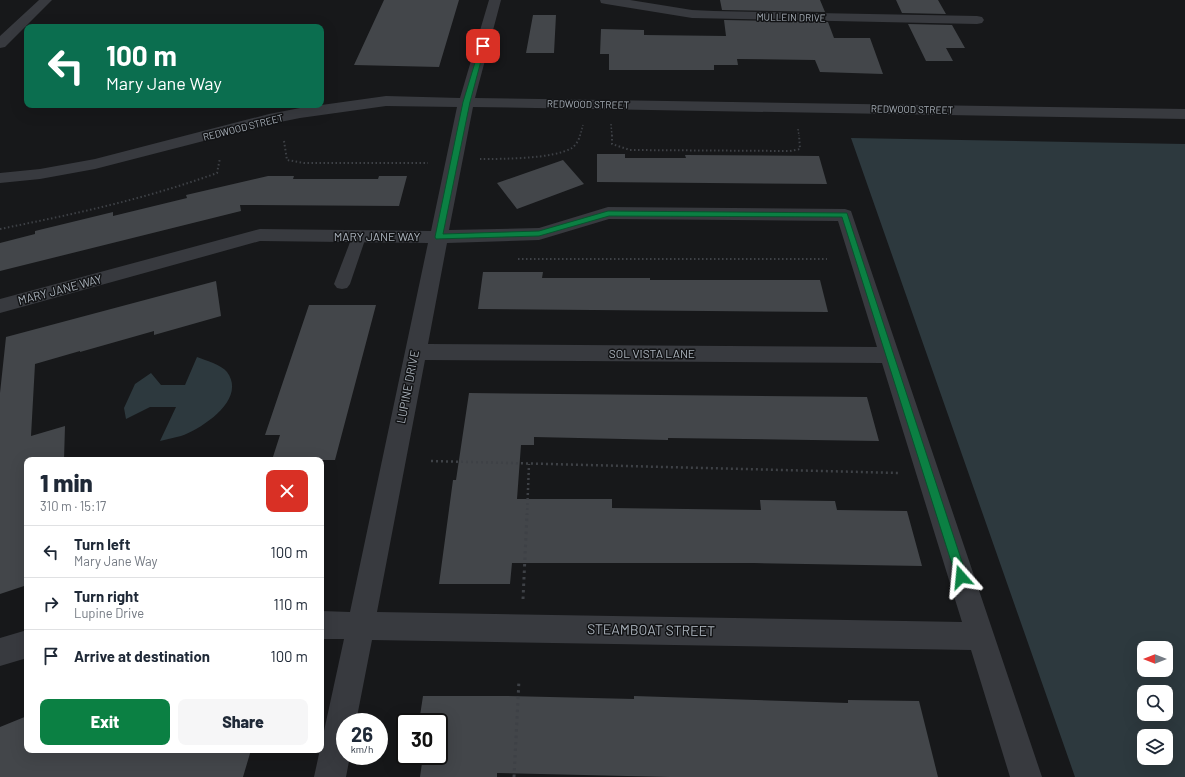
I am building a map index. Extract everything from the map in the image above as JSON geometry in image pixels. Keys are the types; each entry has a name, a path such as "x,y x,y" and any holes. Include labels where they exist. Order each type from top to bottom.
{"street":[{"path":"0,44 46,0"},
{"name":"LUPINE DRIVE","path":"330,777 466,102 495,0"},
{"name":"MULLEIN DRIVE","path":"606,0 664,5 714,15 977,20"},
{"path":"864,5 870,18"},
{"name":"REDWOOD STREET","path":"0,178 40,174 95,164 269,119 334,107 386,102 466,102 1185,114"},
{"name":"MARY JANE WAY","path":"0,306 260,235 439,237 539,234 608,213 845,215 1026,777"},
{"name":"SOL VISTA LANE","path":"415,352 889,355"},
{"name":"STEAMBOAT STREET","path":"324,625 980,636"},
{"path":"0,652 24,645"}],"lane":[{"path":"342,284 359,237"}],"path":[{"path":"480,159 497,160 560,152 572,148 579,140 583,123"},
{"path":"611,124 612,144 630,150 790,151 800,149 801,146 797,127"},
{"path":"284,141 287,160 304,164 431,163"},
{"path":"0,228 117,203 195,181 217,173 220,158"},
{"path":"511,259 827,259"},
{"path":"431,461 928,474"},
{"path":"523,600 529,464"},
{"path":"514,777 519,680"}],"shaded area":[{"path":"851,138 1185,144 1185,777 1075,777"},
{"path":"197,357 225,369 232,382 231,392 227,402 220,411 190,432 181,436 160,441 176,407 150,407 126,419 124,408 135,384 151,373 161,385 185,385"}],"building":[{"path":"384,0 459,0 439,67 354,65"},
{"path":"720,0 820,0 825,12 722,10"},
{"path":"896,0 938,0 946,14 902,13"},
{"path":"533,15 556,15 554,53 526,53"},
{"path":"724,20 828,22 834,38 870,38 883,74 820,72 815,60 737,59 738,65 714,65 714,70 609,70 609,54 600,54 601,29 644,30 644,35 726,36"},
{"path":"908,24 952,25 965,48 946,48 953,61 926,61"},
{"path":"597,154 625,154 625,158 686,158 685,155 819,156 827,184 597,182"},
{"path":"563,160 584,184 517,209 497,183"},
{"path":"268,176 294,176 293,179 378,179 379,176 407,176 399,206 240,205 241,211 0,271 0,243 35,234 35,231 113,212 113,216 187,198 186,195"},
{"path":"483,272 543,272 542,278 650,278 650,280 820,280 828,312 478,309"},
{"path":"216,281 221,316 154,335 154,331 35,364 31,436 65,426 64,457 24,457 24,586 0,594 0,393 6,337"},
{"path":"309,305 376,305 335,460 324,460 324,457 273,457 280,435 265,435"},
{"path":"469,393 867,397 879,441 668,438 668,440 534,437 534,445 521,445 517,499 612,499 612,508 761,510 760,500 835,501 837,510 907,511 922,566 754,563 512,563 510,584 439,584 453,480 456,480"},
{"path":"423,696 634,699 634,696 848,703 848,700 919,701 938,777 670,777 497,773 497,777 420,777 422,765 448,765 448,713 420,713"},
{"path":"24,717 24,753 250,753 243,777 0,777 0,727"}],"route":[{"path":"483,46 466,102 439,237 539,234 608,213 845,215 961,577"}]}
